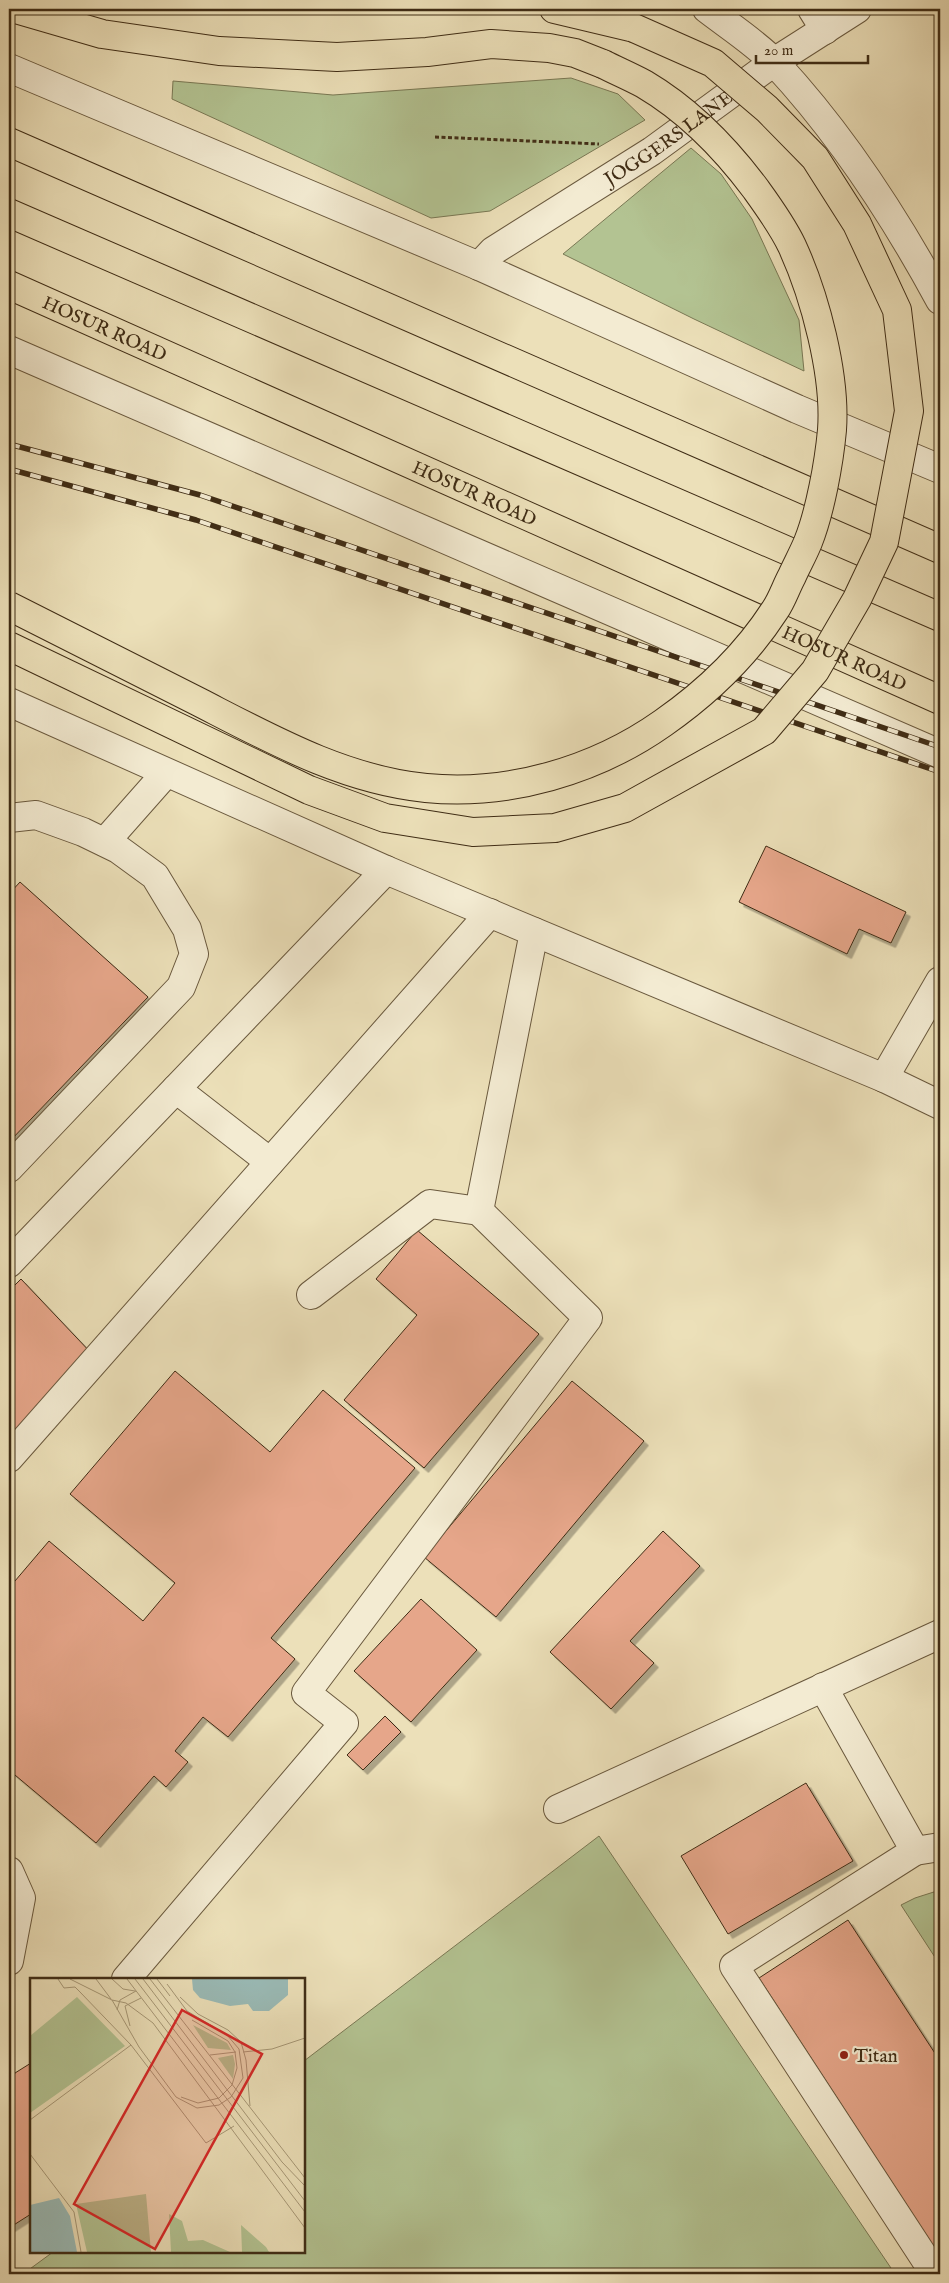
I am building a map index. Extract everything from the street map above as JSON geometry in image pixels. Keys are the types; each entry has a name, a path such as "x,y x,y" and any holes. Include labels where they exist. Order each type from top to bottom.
{"highway":[{"path":"9,606 273,740 339,768 387,783 428,788 473,789 528,783 612,754 649,733 689,706 746,650 776,608 809,539 823,485 832,428 829,371 815,308 791,245 761,196 731,156 687,116 646,85 575,52 549,48 491,44 427,52 337,57 219,51 102,34 16,9"},
{"path":"9,646 309,790 385,818 473,832 555,828 625,808 764,731 815,671 857,599 884,542 909,411 898,310 857,224 815,158 766,109 713,63 634,28 554,9"},
{"path":"9,142 940,549"},
{"path":"17,217 940,617"},
{"name":"HOSUR ROAD","path":"9,285 940,700"}],"street":[{"path":"707,9 774,62 829,128 900,229 940,300"},
{"name":"JOGGERS LANE","path":"479,266 493,251 652,151 774,62 818,19 857,9"},
{"path":"9,68 479,266 797,409 940,469"},
{"path":"9,350 940,754"},
{"path":"9,702 386,870 884,1078 940,1105"},
{"path":"105,842 166,773"},
{"path":"9,818 36,815 84,832 118,849 155,876 187,929 194,954 181,987 9,1168"},
{"path":"9,1263 386,870"},
{"path":"9,1458 490,913"},
{"path":"479,1211 534,932"},
{"path":"884,1078 940,981"},
{"path":"176,1089 270,1162"},
{"path":"127,1978 344,1723 306,1693 588,1318 479,1211 430,1204 311,1295"},
{"path":"558,1808 940,1634"},
{"path":"824,1687 928,1849 734,1966 935,2274"},
{"path":"9,1871 21,1898 9,1961"}],"path":[{"path":"435,138 603,144 622,170"}],"green space":[{"path":"571,78 618,94 645,120 490,211 431,218 172,99 173,81 333,95"},
{"path":"691,148 721,174 752,219 799,320 804,371 563,254"},
{"path":"599,1836 895,2274 23,2274 52,2253 305,2253 305,2060"},
{"path":"940,1890 940,1965 901,1905 915,1898"}],"building":[{"path":"766,846 906,912 891,943 859,929 847,954 739,902"},
{"path":"20,882 148,997 9,1142 9,894"},
{"path":"417,1230 539,1334 424,1468 344,1400 417,1315 376,1279"},
{"path":"21,1279 94,1356 9,1436 9,1291"},
{"path":"175,1371 270,1452 323,1390 415,1468 271,1638 295,1659 228,1737 203,1717 175,1751 188,1762 166,1787 154,1776 96,1843 9,1770 9,1588 49,1541 143,1621 175,1583 70,1494"},
{"path":"572,1381 644,1441 496,1617 424,1557"},
{"path":"663,1531 700,1566 630,1641 654,1663 611,1709 550,1652"},
{"path":"421,1599 477,1650 411,1722 354,1671"},
{"path":"385,1716 401,1732 363,1770 347,1755"},
{"path":"806,1783 853,1861 728,1934 681,1856"},
{"name":"Titan","path":"848,1920 940,2061 940,2256 759,1978"},
{"path":"30,2064 30,2215 9,2228 9,2083 15,2073"}],"railway":[{"path":"9,444 200,495 940,747"},
{"path":"9,469 196,520 940,772"}],"place":[{"name":"Titan","path":"844,2055"}]}
